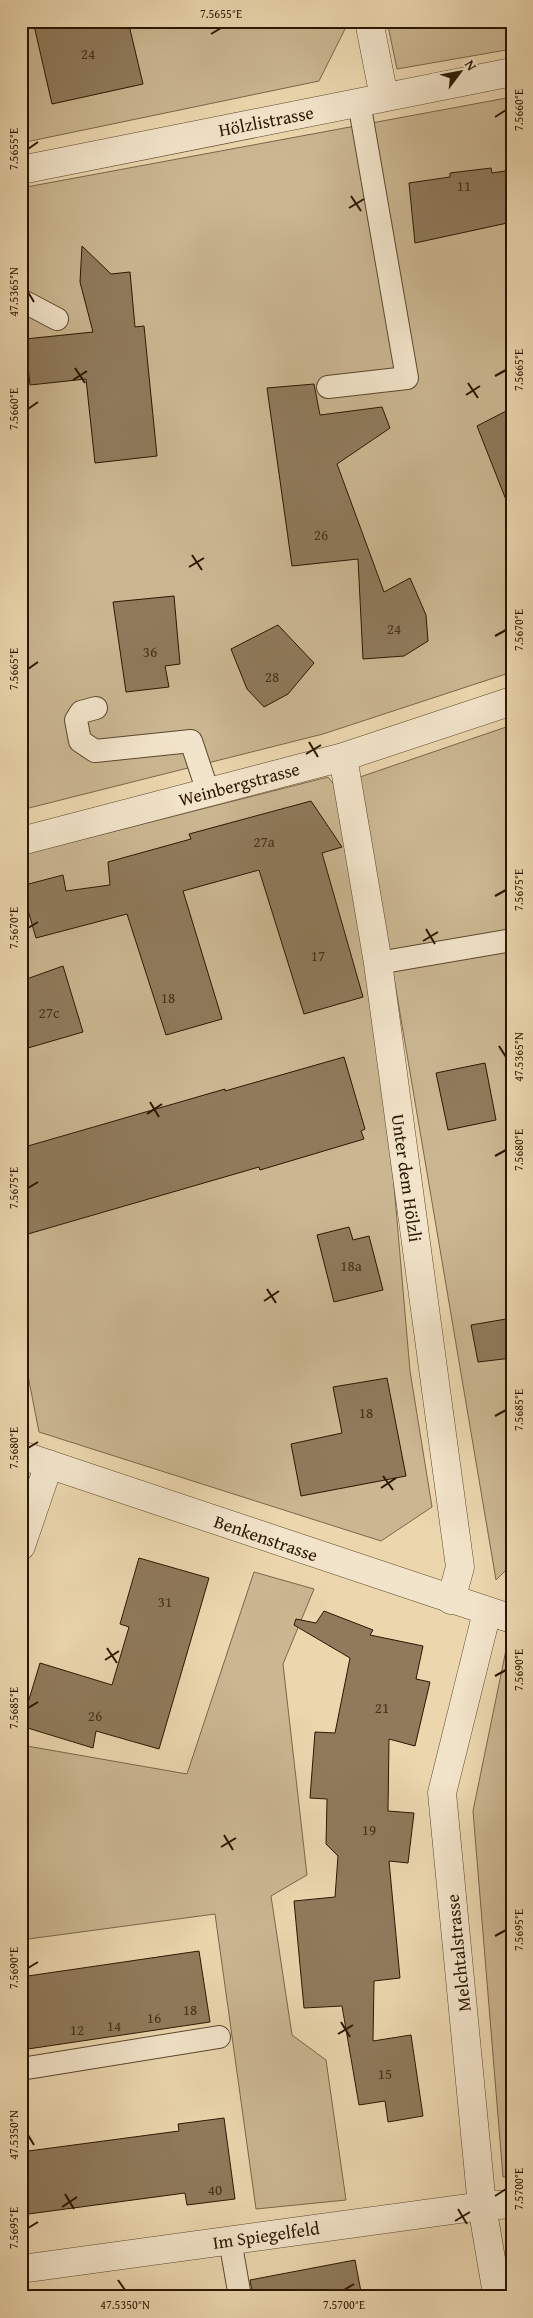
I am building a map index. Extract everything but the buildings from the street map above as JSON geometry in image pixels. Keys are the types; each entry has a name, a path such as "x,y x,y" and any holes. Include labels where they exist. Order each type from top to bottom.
{"street":[{"path":"369,21 372,100"},
{"name":"Hölzlistrasse","path":"21,170 372,100 511,76"},
{"name":"Weinbergstrasse","path":"21,841 343,757 512,701"},
{"name":"Unter dem Hölzli","path":"343,757 378,963 460,1567 451,1600"},
{"name":"Benkenstrasse","path":"21,1455 451,1600 505,1615"},
{"path":"21,1546 49,1464"},
{"name":"Melchtalstrasse","path":"501,2297 496,2288 482,2206 442,1793 505,1615"},
{"name":"Im Spiegelfeld","path":"21,2269 482,2206 512,2204"}],"lane":[{"path":"328,388 407,378 372,100"},
{"path":"21,300 57,319"},
{"path":"96,708 81,712 76,720 80,741 95,751 192,741 208,792"},
{"path":"378,963 512,940"},
{"path":"21,2069 219,2037"},
{"path":"230,2240 240,2297"}],"shaded area":[{"path":"21,21 347,21 347,25 319,81 21,143"},
{"path":"387,21 512,21 512,49 397,69"},
{"path":"512,97 512,672 323,734 21,810 21,188"},
{"path":"512,725 512,1564 496,1580 360,777"},
{"path":"328,777 345,798 379,1011 410,1371 432,1507 381,1541 39,1432 21,1340 21,855"},
{"path":"254,1572 314,1589 283,1664 307,1875 271,1896 292,2035 326,2060 346,2200 256,2209 215,1914 21,1940 21,1745 187,1774"},
{"path":"506,1650 512,1651 512,2176 503,2177 473,1811"}]}
